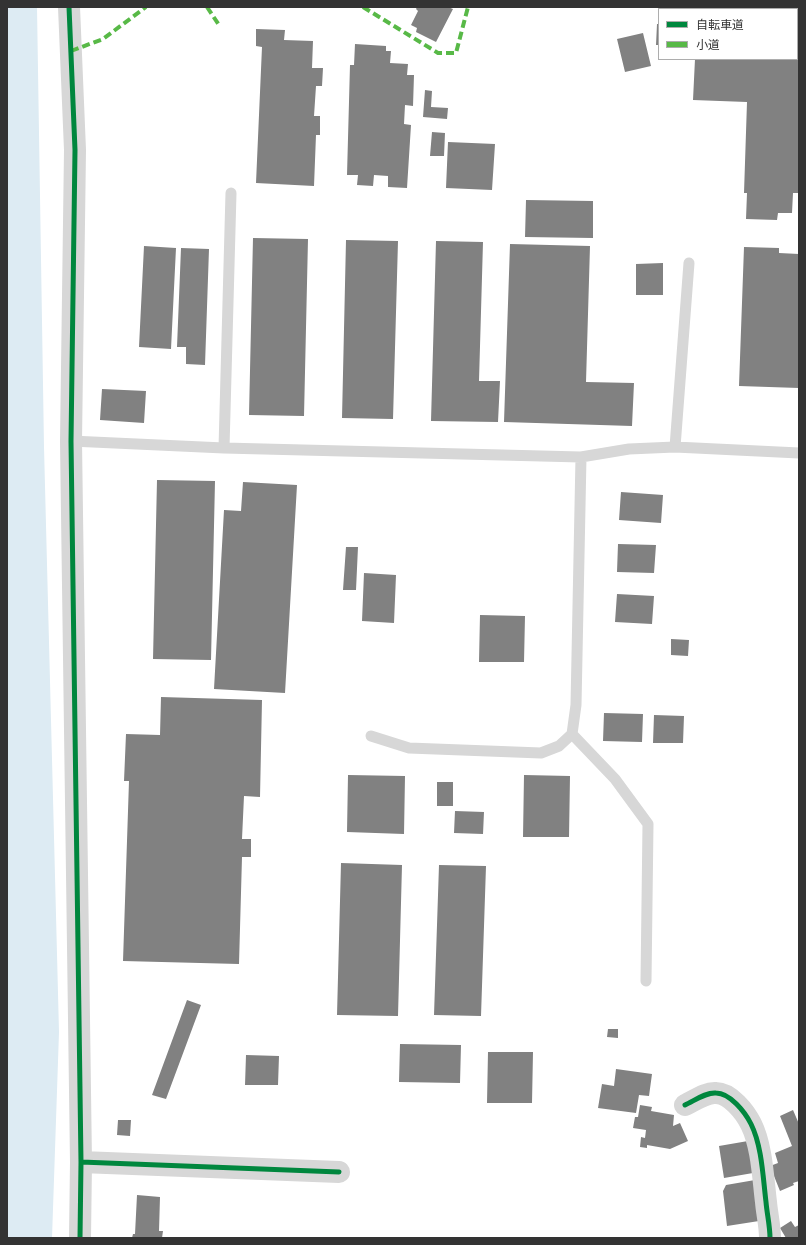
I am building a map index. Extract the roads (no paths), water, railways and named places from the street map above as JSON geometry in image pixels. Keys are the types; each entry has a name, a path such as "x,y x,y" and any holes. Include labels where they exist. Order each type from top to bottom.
{"street":[{"path":"69,7 75,150 71,441 81,1162 80,1238"},
{"path":"685,1105 704,1096 716,1093 726,1095 736,1104 751,1124 758,1144 770,1238"},
{"path":"81,1162 339,1172"}],"lane":[{"path":"224,448 231,193"},
{"path":"675,448 689,263"},
{"path":"71,441 224,448 581,457 628,448 675,448 799,453"},
{"path":"371,736 409,748 541,753 559,746 572,734 576,705 581,457"},
{"path":"572,734 615,779 648,824 646,981"}]}
